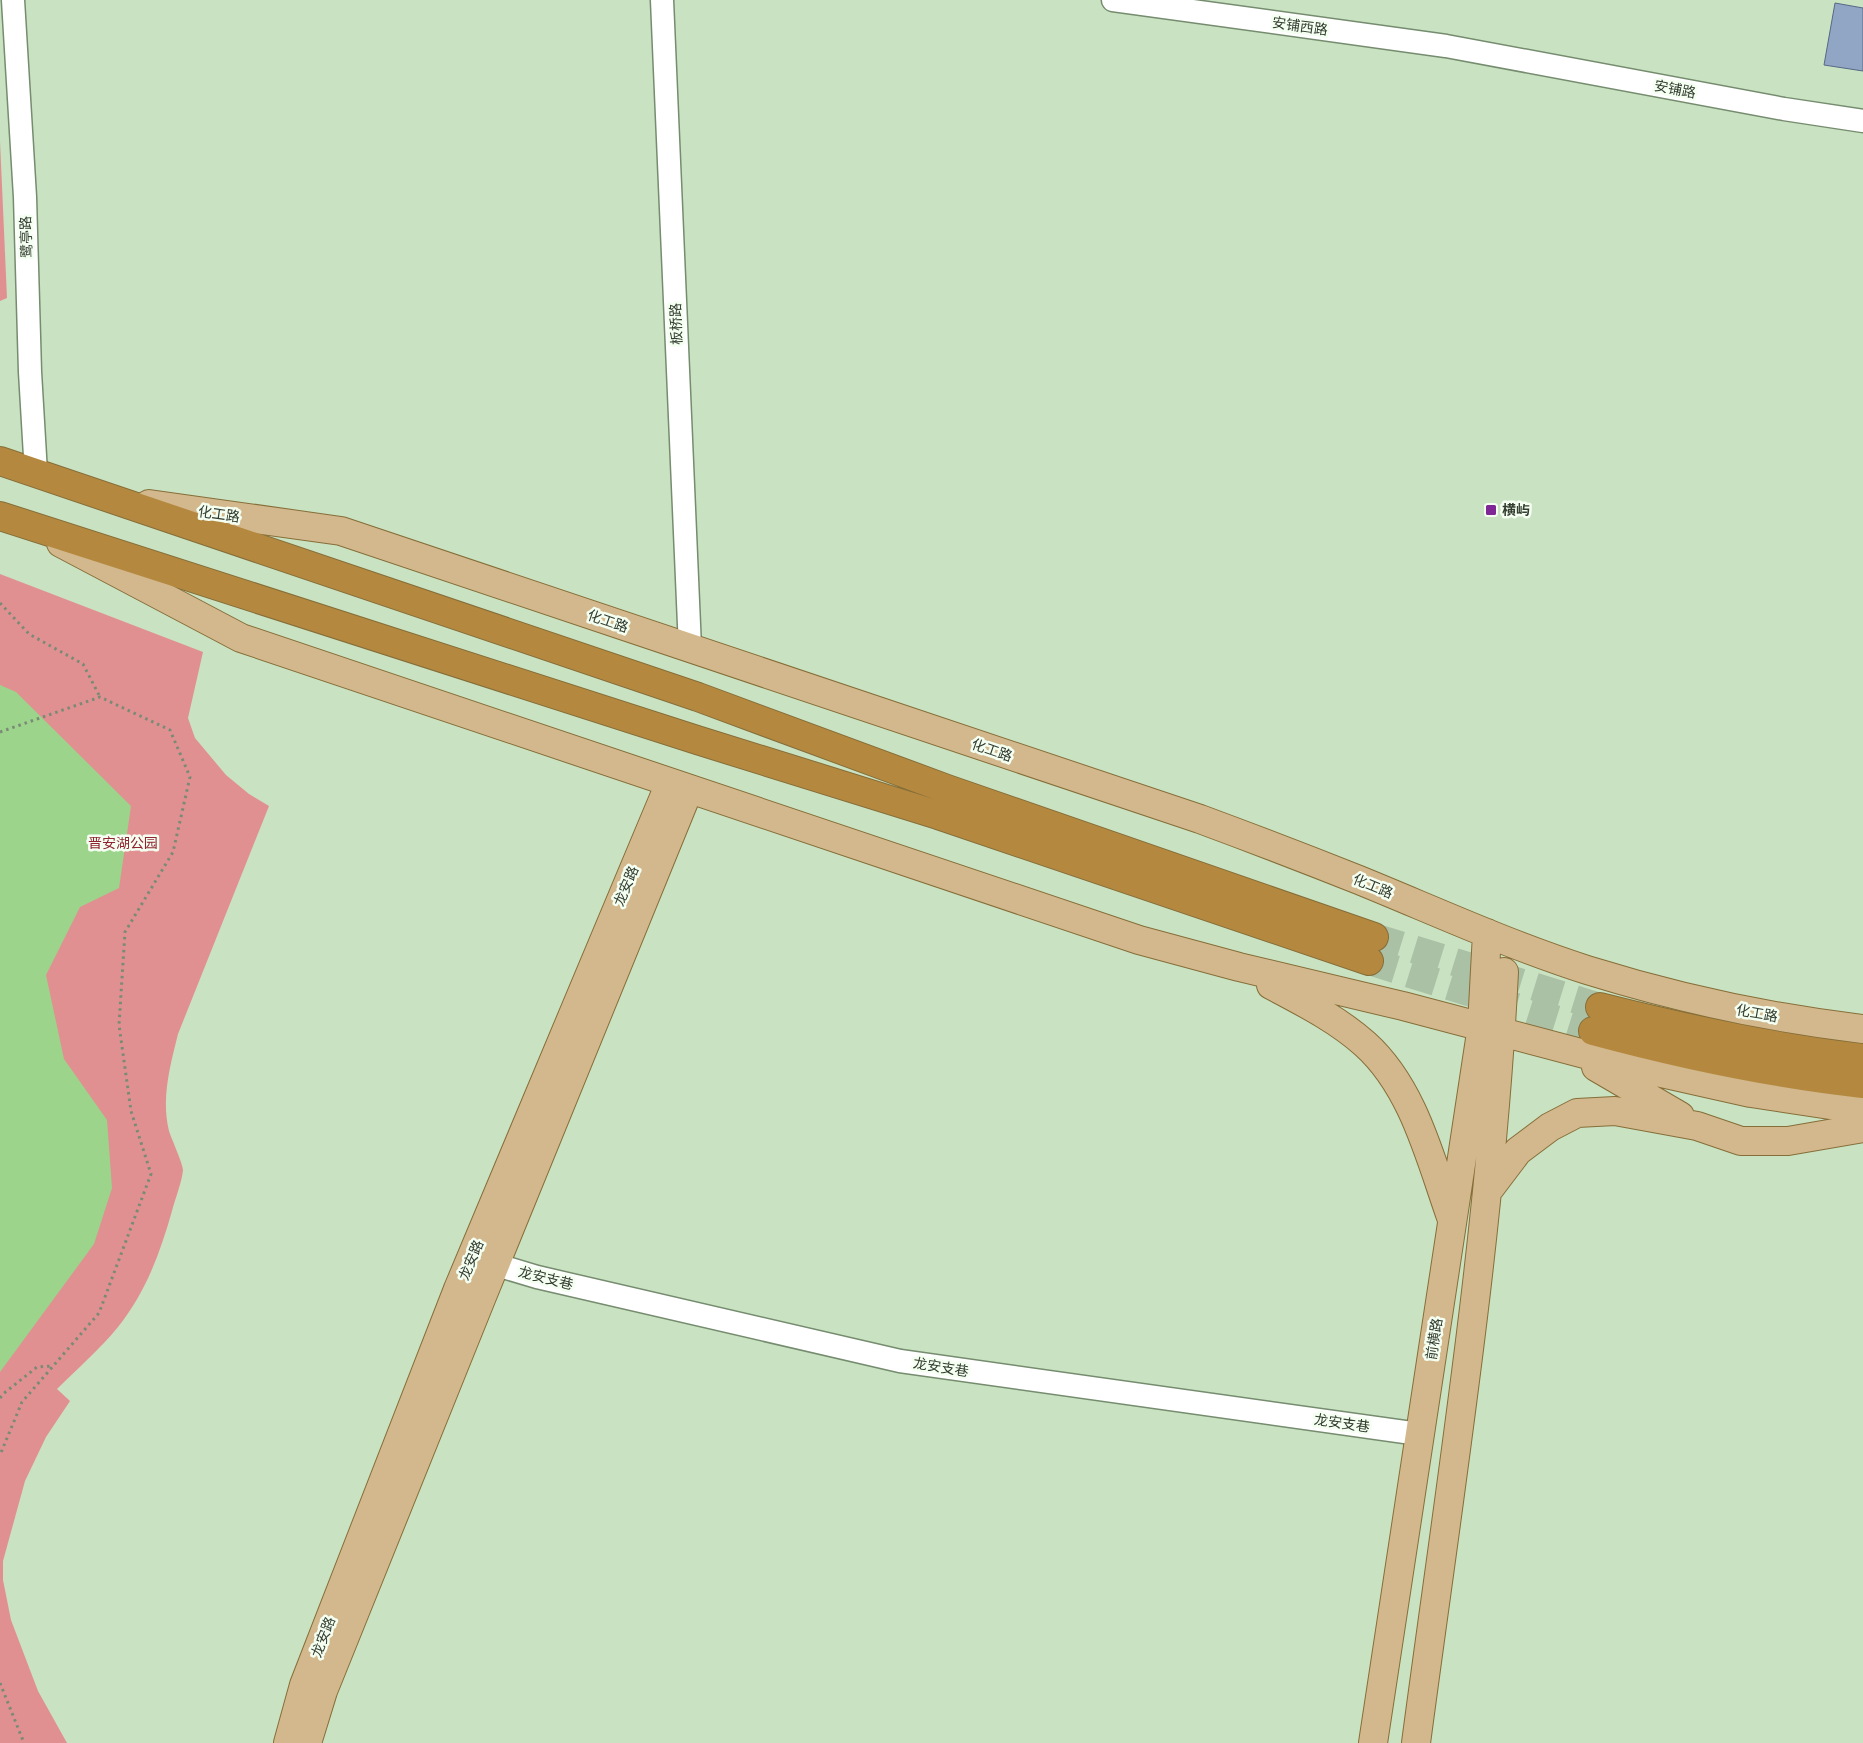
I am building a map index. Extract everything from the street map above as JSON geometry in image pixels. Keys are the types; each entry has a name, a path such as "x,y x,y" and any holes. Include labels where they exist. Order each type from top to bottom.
{"highway":[{"name":"化工路","path":"0,461 698,697 1372,949 697,740 12,520"},
{"name":"化工路","path":"1863,1058 1777,1046 1719,1035 1596,1019 1714,1060 1773,1072 1863,1084"}],"main road":[{"name":"化工路","path":"113,499 341,531 1200,819 1278,848 1497,937 1586,970 1735,1009 1819,1024 1863,1029"},
{"path":"12,520 242,638 1088,924 1185,954 1366,996 1569,1051 1751,1093 1863,1110"},
{"name":"龙安路","path":"288,1743 307,1676 483,1261 679,786"},
{"name":"前横路","path":"1416,1743 1488,1192 1491,1029 1497,937"},
{"path":"1239,967 1324,1013 1366,1044 1381,1061 1394,1079 1419,1126 1452,1220"},
{"name":"前横路","path":"1372,1743 1452,1220 1491,1029"},
{"path":"1569,1051 1697,1126"},
{"path":"1488,1192 1518,1151 1550,1127 1577,1113 1615,1111 1697,1126 1741,1141 1788,1141 1863,1128"},
{"name":"龙安路","path":"307,1743 323,1691 483,1261"}],"street":[{"name":"鹭亭路","path":"13,0 25,197 30,372 36,473"},
{"name":"板桥路","path":"662,0 690,648"},
{"name":"安铺西路","path":"1114,0 1487,53"},
{"name":"安铺路","path":"1487,53 1784,110 1863,121"},
{"name":"龙安支巷","path":"483,1261 537,1277 900,1361 1419,1434"}],"path":[{"path":"0,603 29,634 83,664 100,697 170,730 190,776 173,852 125,932 119,1025 131,1111 151,1174 99,1313 22,1402 0,1455"},
{"path":"0,732 100,697"},
{"path":"0,1398 37,1368 53,1366"},
{"path":"0,1683 24,1743"}],"green space":[{"path":"0,141 7,298 0,301"},
{"name":"晋安湖公园","path":"0,574 203,652 188,718 195,738 226,775 249,794 269,806 178,1034 175,1046 166,1095 166,1107 169,1131 183,1170 162,1242 151,1272 128,1314 104,1343 57,1389 70,1401 46,1437 25,1481 3,1561 3,1580 11,1620 38,1691 67,1743 0,1743"}],"shaded area":[{"path":"0,685 16,692 131,806 119,888 80,907 46,975 64,1059 107,1120 112,1188 94,1244 0,1372"}],"building":[{"path":"1835,3 1863,8 1863,71 1824,65"}],"tunnel":[{"path":"1374,937 1600,1007"},
{"path":"1369,961 1593,1031"}],"place":[{"name":"横屿","path":"1491,510"}]}
